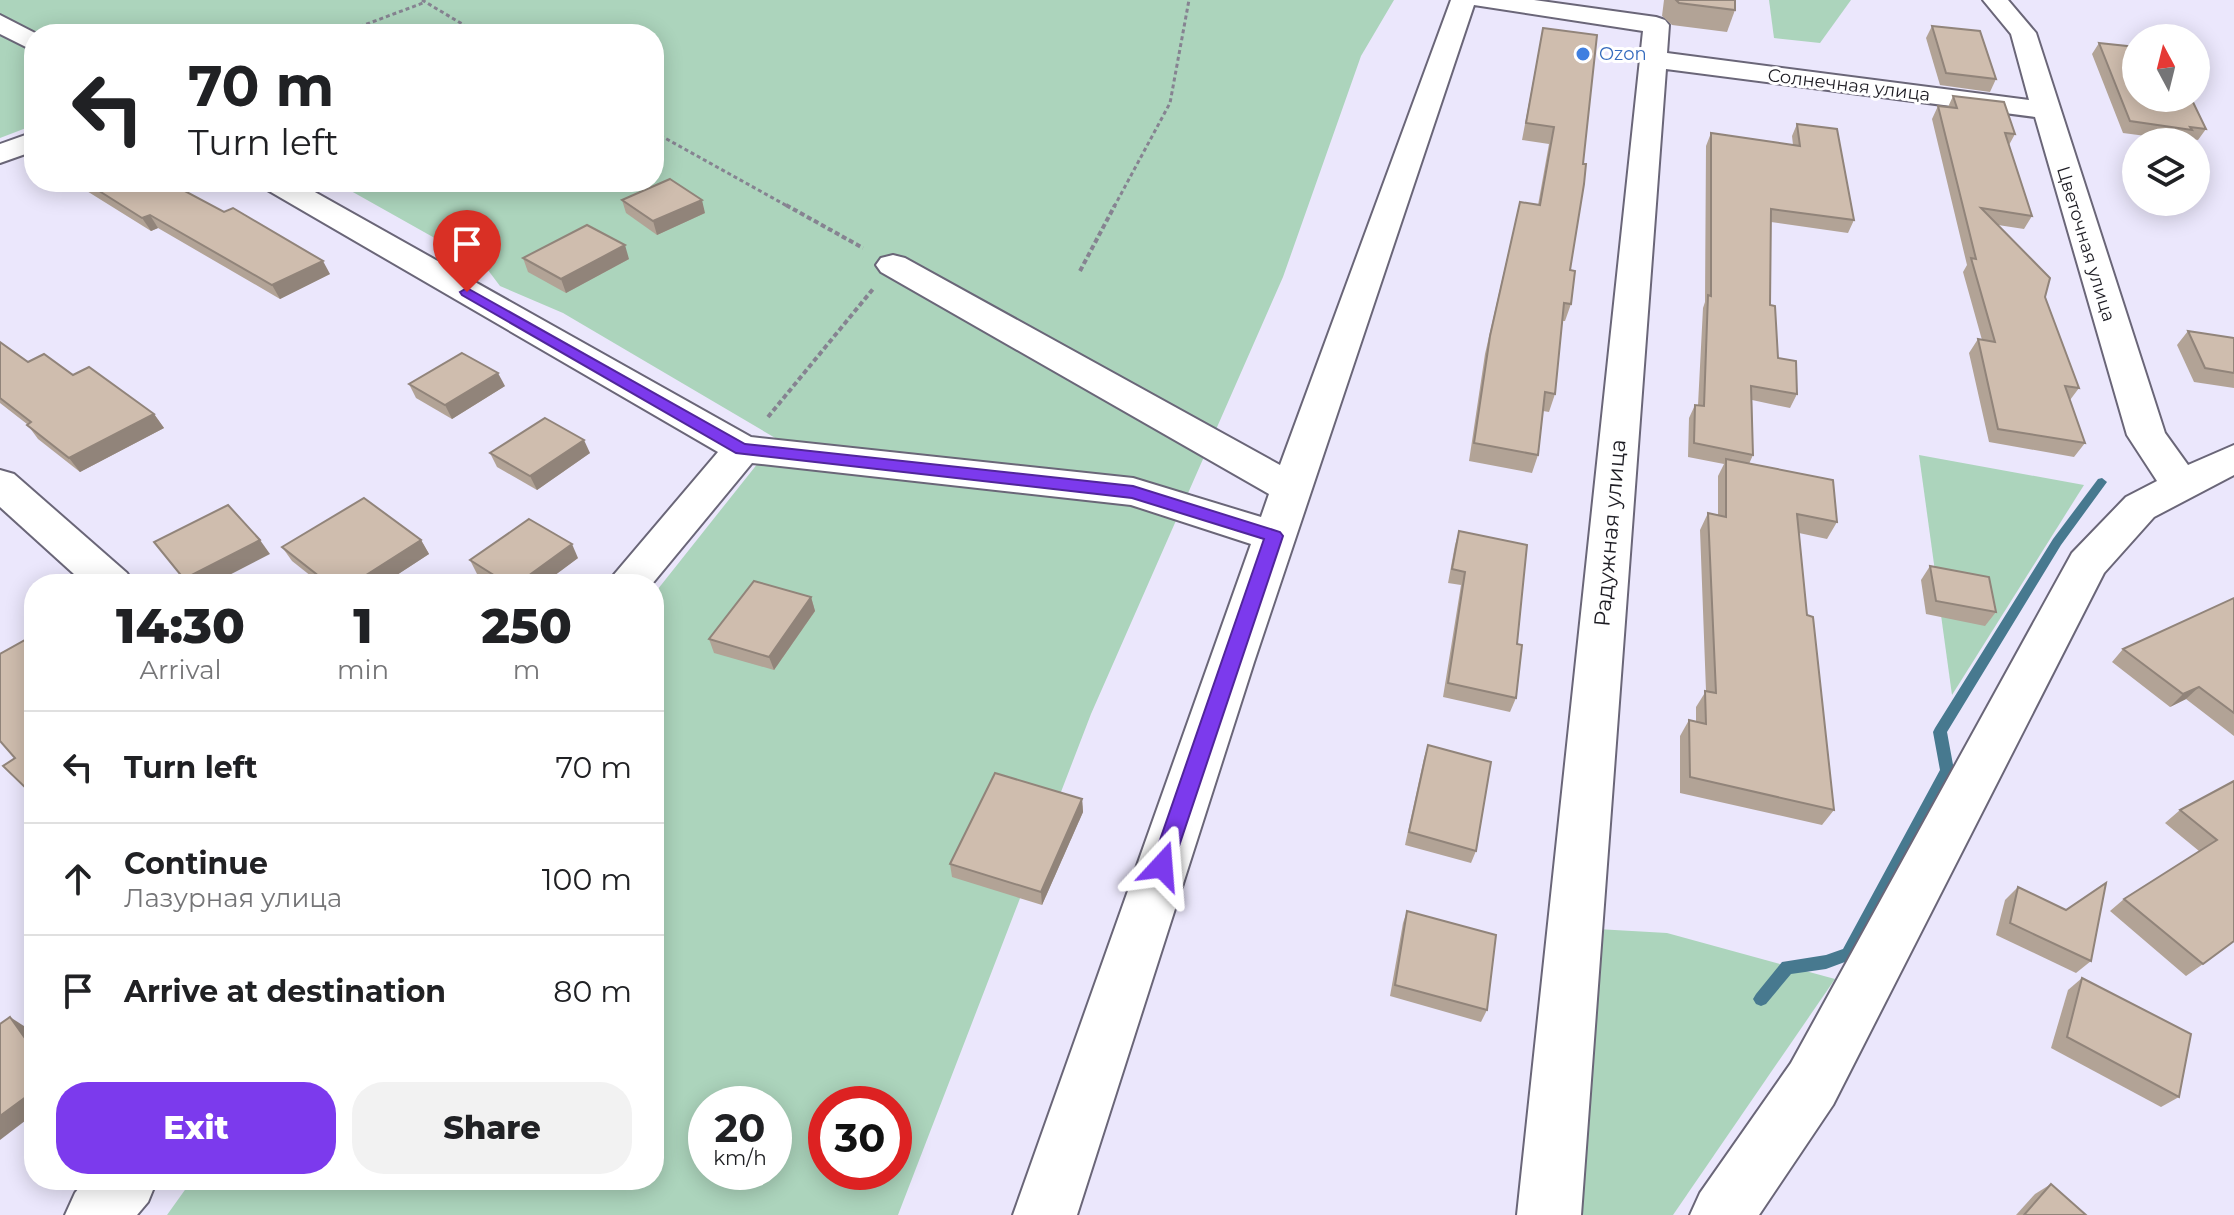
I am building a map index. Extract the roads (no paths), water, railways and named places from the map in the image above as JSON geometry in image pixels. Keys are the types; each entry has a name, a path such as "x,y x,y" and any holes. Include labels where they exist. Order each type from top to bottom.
{"street":[{"path":"1045,1215 1274,536 1463,0"},
{"name":"Радужная улица","path":"1482,0 1656,25 1549,1215"},
{"name":"Цветочная улица","path":"1995,0 2023,33 2044,110 2146,435 2182,487"},
{"path":"0,23 24,37"},
{"name":"Солнечная улица","path":"1653,59 2044,110"},
{"path":"0,154 24,145"},
{"path":"292,192 742,449 1133,492 1274,536"},
{"path":"893,265 1291,489"},
{"path":"636,574 742,449"},
{"path":"1722,1215 1812,1084 2087,564 2140,507 2234,458"},
{"path":"0,484 101,574"},
{"path":"97,1215 118,1190"}],"waterway":[{"path":"1761,999 1787,967 1826,962 1848,954 1947,770 1940,732 2057,542 2102,482"}],"place":[{"name":"Ozon","path":"1583,54"}]}
